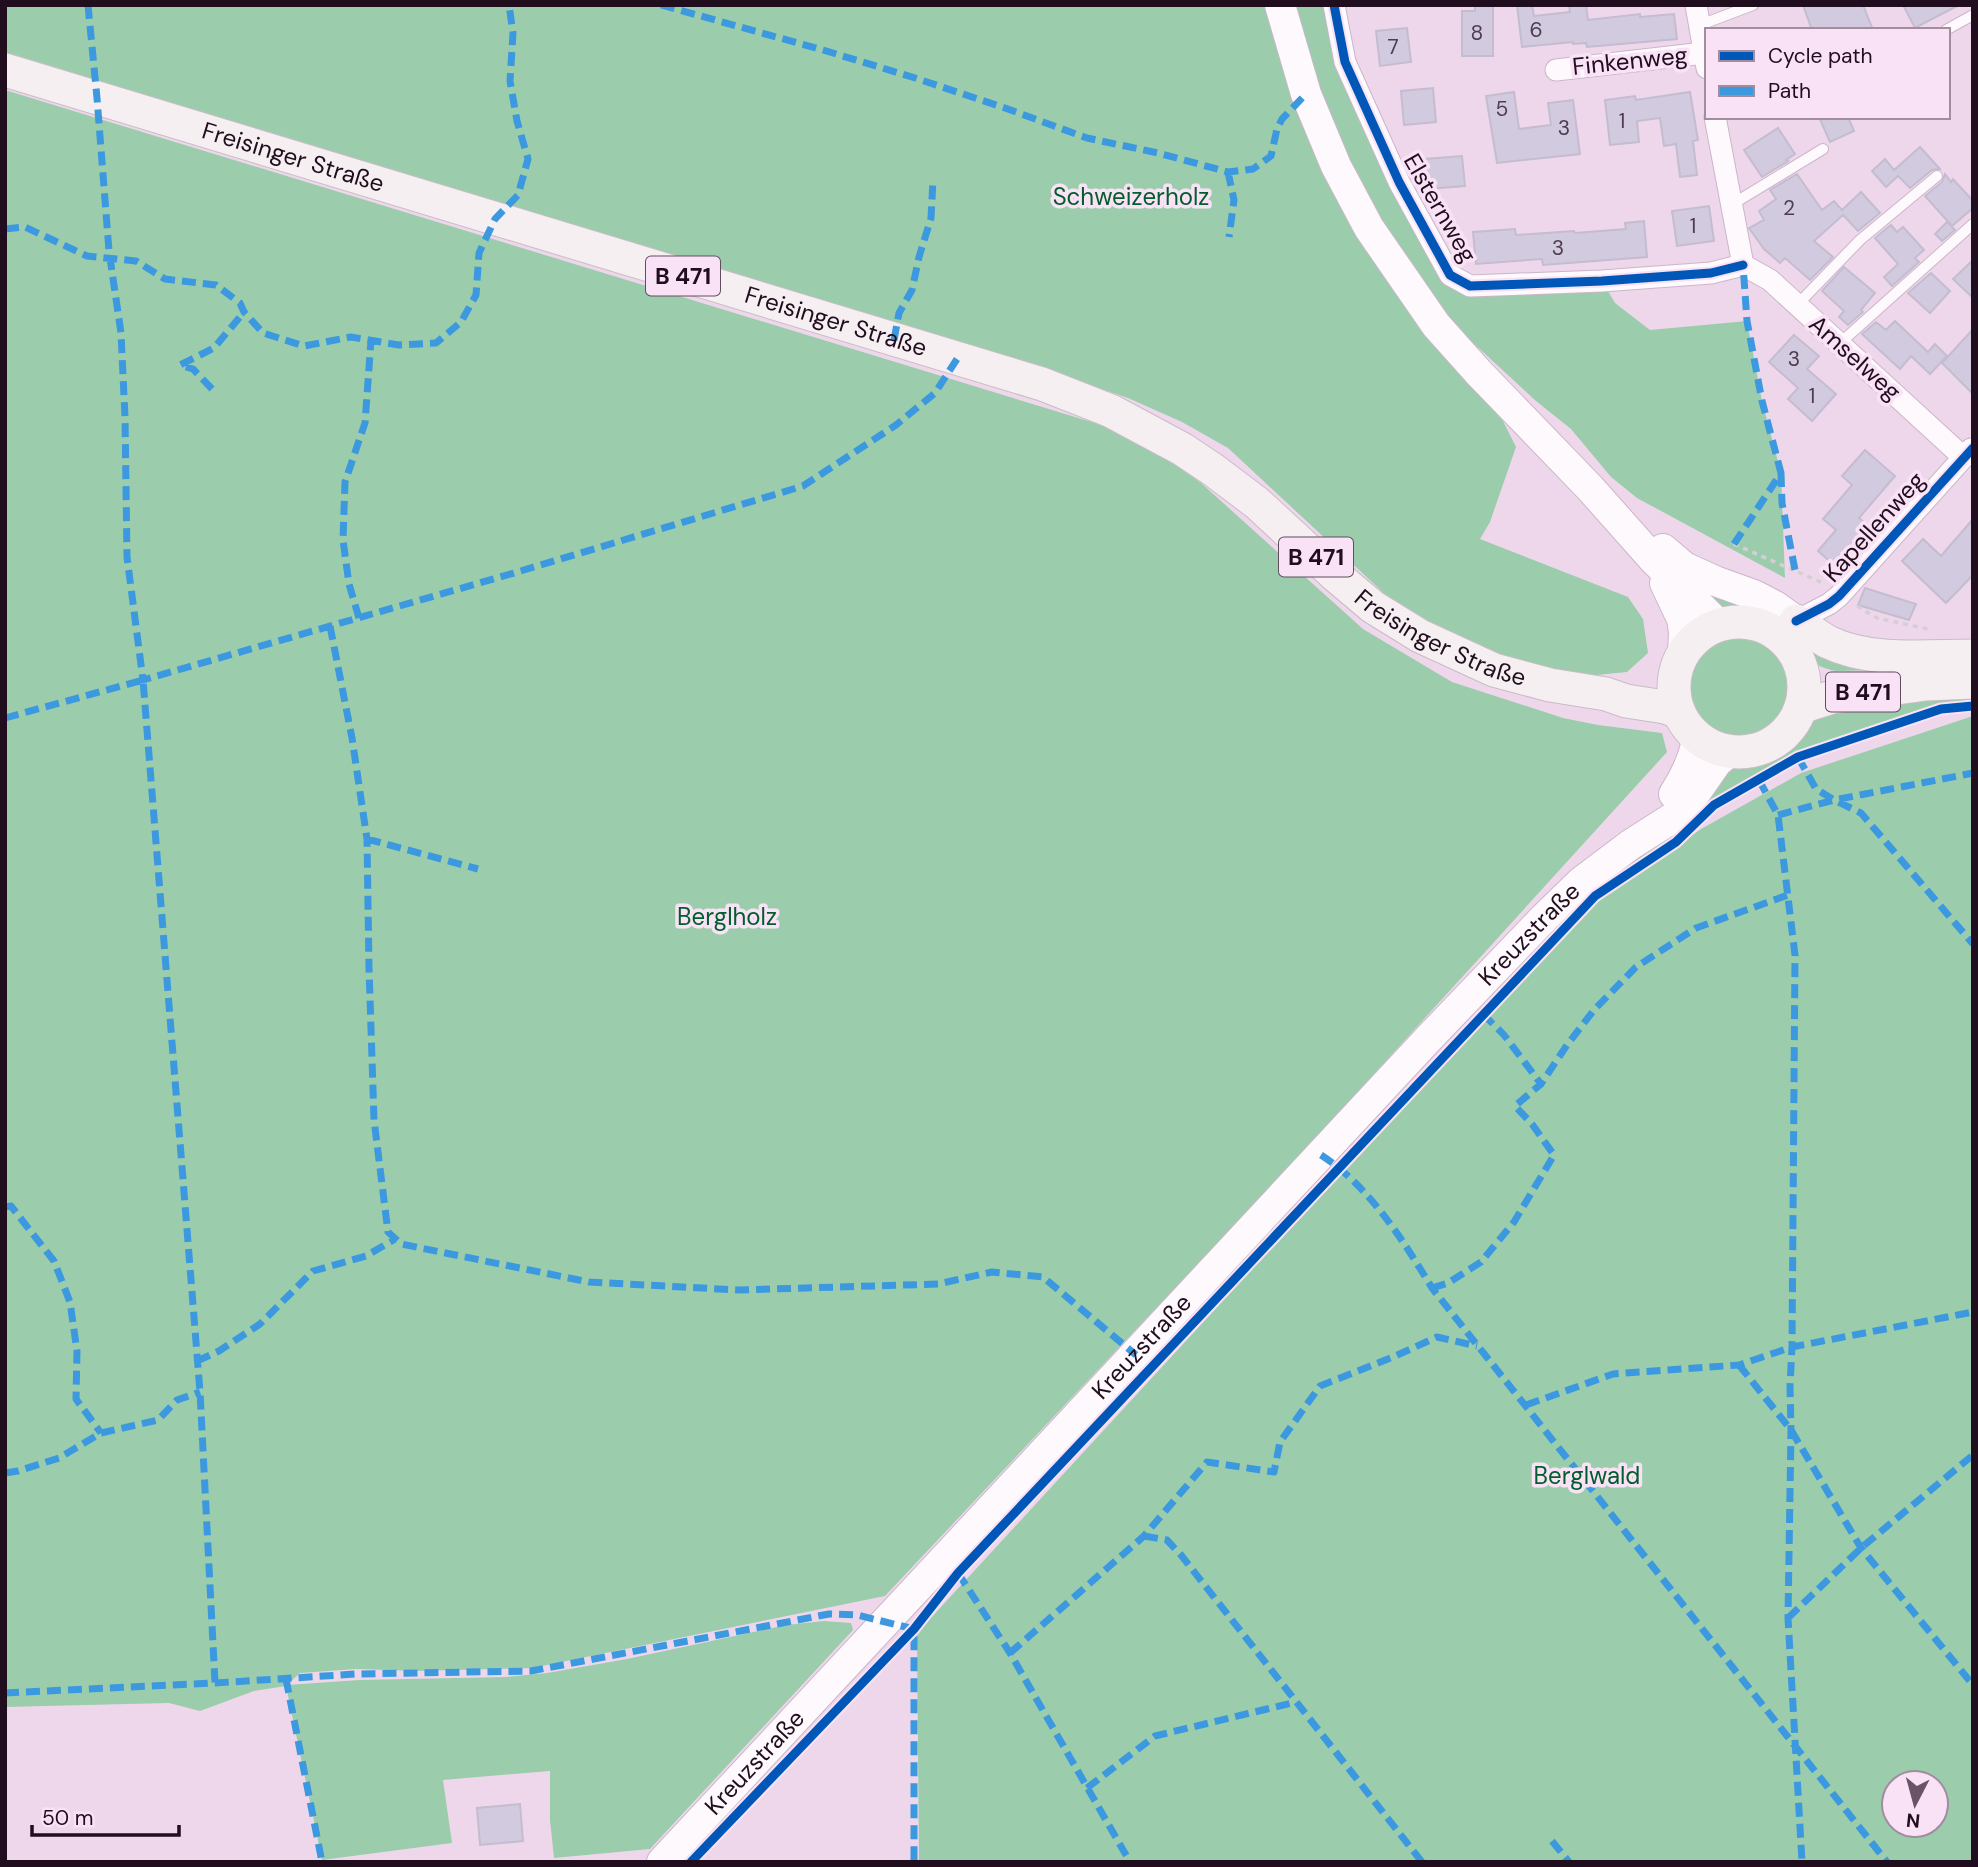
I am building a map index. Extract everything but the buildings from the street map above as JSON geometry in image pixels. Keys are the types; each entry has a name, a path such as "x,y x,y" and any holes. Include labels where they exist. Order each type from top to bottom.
{"main road":[{"path":"1280,5 1306,94 1336,166 1369,228 1436,325 1654,560 1713,619 1723,625"},
{"name":"Freisinger Straße","path":"5,70 1042,384 1099,407 1182,449 1213,469 1257,503 1373,607 1420,636 1494,670 1550,685 1606,694"},
{"path":"1590,488 1684,567 1775,606 1808,615 1829,643 1858,652 1894,656 1973,656"},
{"path":"1654,560 1682,619 1684,632 1679,666 1676,701 1688,724 1713,746 1748,752 1766,747 1794,724 1805,688 1802,668 1793,651 1780,636 1762,626 1742,622 1723,625 1700,636 1679,666"},
{"name":"B 471","path":"1606,694 1663,683 1679,666"},
{"name":"B 471","path":"1802,668 1824,677 1926,684"},
{"name":"B 471","path":"1801,707 1832,697 1926,684 1973,682"},
{"name":"B 471","path":"1606,694 1626,701 1665,706 1688,724"},
{"name":"Kreuzstraße","path":"1630,845 1675,793 1695,752 1688,724"},
{"name":"Kreuzstraße","path":"662,1862 1429,1038 1544,918 1581,882 1630,845 1677,815 1717,762 1730,751"}],"street":[{"name":"Elsternweg","path":"1334,5 1345,62 1399,182 1450,275 1470,286 1602,281 1711,273 1743,265"},
{"path":"1698,15 1705,61"},
{"name":"Finkenweg","path":"1556,70 1705,61"},
{"path":"1715,119 1743,265"},
{"name":"Amselweg","path":"1743,265 1770,280 1839,344 1968,453"},
{"name":"Kapellenweg","path":"1808,615 1839,596 1968,453"}],"lane":[{"path":"1698,15 1753,5"},
{"path":"1950,28 1973,15"},
{"path":"1731,205 1823,149"},
{"path":"1797,305 1860,240 1937,176"},
{"path":"1839,344 1973,224"}],"green space":[{"name":"Schweizerholz","path":"5,5 1270,5 1428,336 1503,421 1516,447 1490,522 1480,539 1628,597 1643,619 1648,653 1627,672 1587,676 1534,668 1468,648 1387,596 1228,448 1182,422 1128,398 5,52"},
{"path":"1289,5 1334,5 1345,62 1450,275 1602,281 1615,303 1650,330 1747,321 1762,401 1781,473 1785,578 1637,498 1611,477 1571,429 1536,401 1443,315 1379,226 1345,159"},
{"name":"Berglholz","path":"5,90 1108,427 1157,451 1201,483 1363,629 1452,682 1563,718 1662,733 1667,752 1302,1153 885,1596 532,1668 418,1671 356,1669 300,1673 287,1685 359,1680 506,1677 547,1673 786,1625 824,1621 851,1623 853,1630 650,1849 554,1858 550,1820 550,1771 443,1780 452,1843 322,1860 286,1686 254,1691 200,1711 169,1703 5,1707"},
{"path":"1690,582 1766,609 1965,668 1836,671 1826,668 1812,661 1792,638 1780,629 1756,617 1728,614"},
{"path":"1739,638 1758,642 1774,653 1785,669 1789,688 1785,707 1774,723 1758,734 1739,738 1720,734 1704,723 1693,707 1689,688 1693,669 1704,653 1720,642"},
{"path":"1973,694 1973,703 1935,707 1821,745 1787,760 1721,797 1696,816 1674,838 1597,891 1594,888 1730,766 1768,758 1786,747 1815,713"},
{"name":"Berglwald","path":"1973,716 1973,1862 919,1862 917,1633 1532,965 1597,902 1701,829 1801,773"}],"marked path":[{"path":"88,5 109,251 121,333 127,557 143,680 803,486 896,425 935,393 957,359"},
{"path":"5,229 25,227 87,256 136,261 165,279 216,285 240,303 244,312 263,333 304,346 351,337 399,345 436,343 461,322 476,295 479,253 495,219 518,195 528,159 517,121 510,81 513,33 509,5"},
{"path":"661,5 912,77 1087,138 1228,172 1253,169 1271,156 1282,119 1306,94"},
{"path":"1228,172 1234,200 1229,237"},
{"path":"894,340 899,313 912,290 931,218 933,180"},
{"path":"1734,544 1781,473 1762,401 1747,321 1743,265"},
{"path":"212,389 193,369 180,365 214,348 244,312"},
{"path":"359,618 349,584 343,540 345,482 365,423 371,340"},
{"path":"1781,473 1782,503 1795,570"},
{"path":"330,626 352,738 367,839 374,1120 388,1232 401,1244 589,1282 738,1290 938,1284 992,1272 1043,1277 1136,1355"},
{"path":"5,718 143,680 200,1392 215,1683"},
{"path":"1798,757 1816,789 1834,800 1973,773"},
{"path":"1759,780 1778,815 1795,955 1788,1618 1802,1862"},
{"path":"1778,815 1834,800 1861,813 1973,944"},
{"path":"367,839 478,869"},
{"path":"1432,1288 1448,1283 1481,1262 1514,1222 1554,1155 1515,1106 1541,1084 1594,1010 1636,967 1696,928 1788,895"},
{"path":"1483,1014 1504,1035 1541,1084"},
{"path":"1321,1155 1355,1182 1384,1215 1432,1288 1887,1862"},
{"path":"5,1207 11,1206 54,1261 70,1302 77,1351 76,1399 101,1433"},
{"path":"197,1361 219,1351 260,1324 313,1271 366,1256 395,1239"},
{"path":"1526,1405 1613,1374 1739,1365 1792,1347 1973,1312"},
{"path":"1010,1653 1144,1536 1207,1462 1274,1472 1280,1442 1320,1386 1437,1337 1477,1346"},
{"path":"1739,1365 1791,1430 1861,1548 1973,1685"},
{"path":"5,1473 59,1458 101,1433 158,1420 177,1400 200,1392"},
{"path":"1788,1618 1861,1548 1973,1455"},
{"path":"1144,1536 1167,1540 1181,1555 1422,1862"},
{"path":"958,1573 1010,1653 1130,1862"},
{"path":"5,1693 356,1674 531,1671 829,1614 857,1615 914,1629 914,1862"},
{"path":"286,1679 322,1862"},
{"path":"1087,1788 1155,1736 1296,1702"},
{"path":"1552,1841 1569,1862"}],"cycle path":[{"path":"1334,5 1345,62 1399,182 1450,275 1470,286 1602,281 1711,273 1743,265"},
{"path":"1796,621 1839,596 1973,448"},
{"path":"691,1862 914,1629 958,1573 1595,896 1676,842 1714,805 1798,757 1941,709 1973,706"}]}
